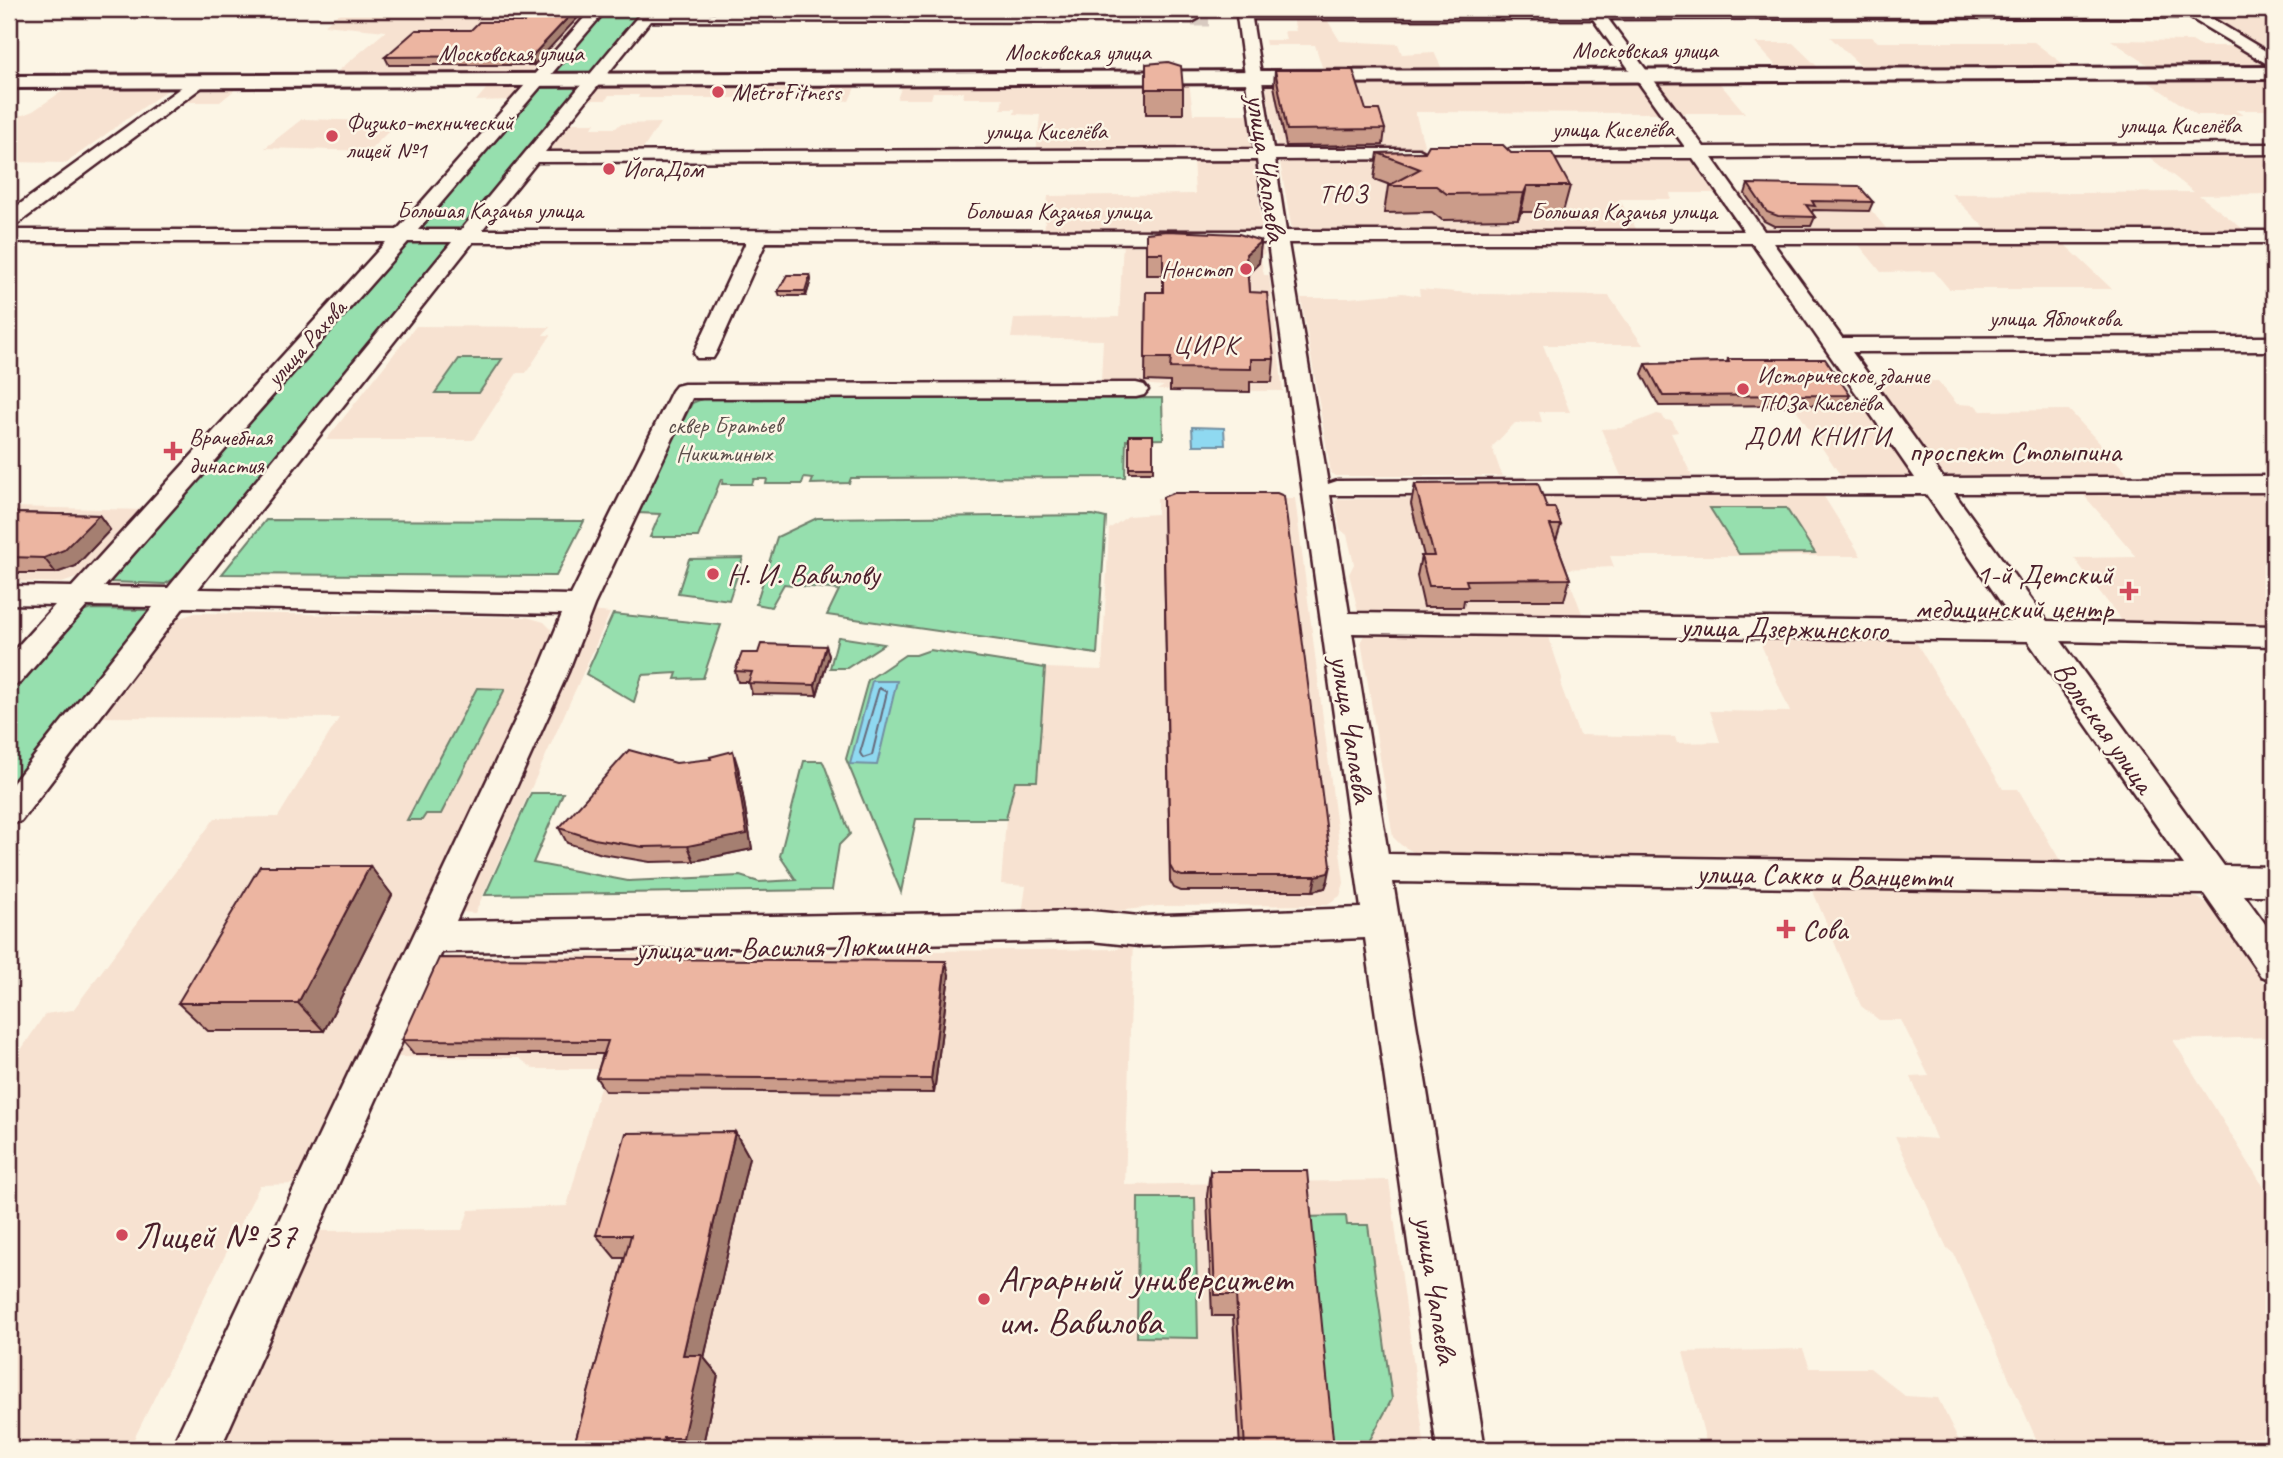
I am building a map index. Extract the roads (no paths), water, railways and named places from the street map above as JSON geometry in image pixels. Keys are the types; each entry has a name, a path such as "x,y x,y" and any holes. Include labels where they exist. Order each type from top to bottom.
{"main road":[{"name":"Московская улица","path":"9,82 2274,73"}],"street":[{"name":"улица Рахова","path":"9,675 401,237 600,9"},
{"path":"1241,15 2189,11 2274,63"},
{"name":"Вольская улица","path":"1595,12 1699,153 2274,965"},
{"path":"594,80 648,13 1192,18"},
{"name":"улица Чапаева","path":"1241,15 1266,155 1461,1449"},
{"name":"улица Рахова","path":"9,812 176,597 594,80"},
{"path":"9,221 200,81"},
{"name":"улица Киселёва","path":"1494,154 2274,149"},
{"name":"улица Киселёва","path":"532,158 1439,154"},
{"name":"Большая Казачья улица","path":"9,236 2274,237"},
{"path":"705,353 759,236"},
{"name":"улица Яблочкова","path":"1835,345 2274,344"},
{"path":"195,1449 580,606 684,391 1136,390"},
{"name":"проспект Столыпина","path":"1337,489 2274,484"},
{"path":"9,595 580,606"},
{"name":"улица Дзержинского","path":"1336,623 2274,636"},
{"name":"улица Сакко и Ванцетти","path":"1374,868 2274,881"},
{"name":"улица им. Василия Люкшина","path":"427,944 1093,943 1139,931 1382,922"}],"water":[{"path":"1192,427 1224,428 1225,445 1193,445"},
{"path":"872,681 897,681 877,765 850,764"}],"tunnel":[{"path":"1192,18 1212,18"}],"place":[{"name":"MetroFitness","path":"718,92"},
{"name":"Физико-технический лицей №1","path":"332,136"},
{"name":"ЙогаДом","path":"609,169"},
{"name":"Нонстоп","path":"1246,269"},
{"name":"Историческое здание ТЮЗа Киселёва","path":"1743,389"},
{"name":"Врачебная династия","path":"173,451"},
{"name":"Н. И. Вавилову","path":"713,574"},
{"name":"1-й Детский медицинский центр","path":"2129,591"},
{"name":"Сова","path":"1786,929"},
{"name":"Лицей № 37","path":"122,1235"},
{"name":"Аграрный университет им. Вавилова","path":"984,1299"}],"district":[{"name":"ТЮЗ","path":"1344,194"},
{"name":"ЦИРК","path":"1206,345"},
{"name":"ДОМ КНИГИ","path":"1818,436"}],"park label":[{"name":"сквер Братьев Никитиных","path":"724,439"}]}
